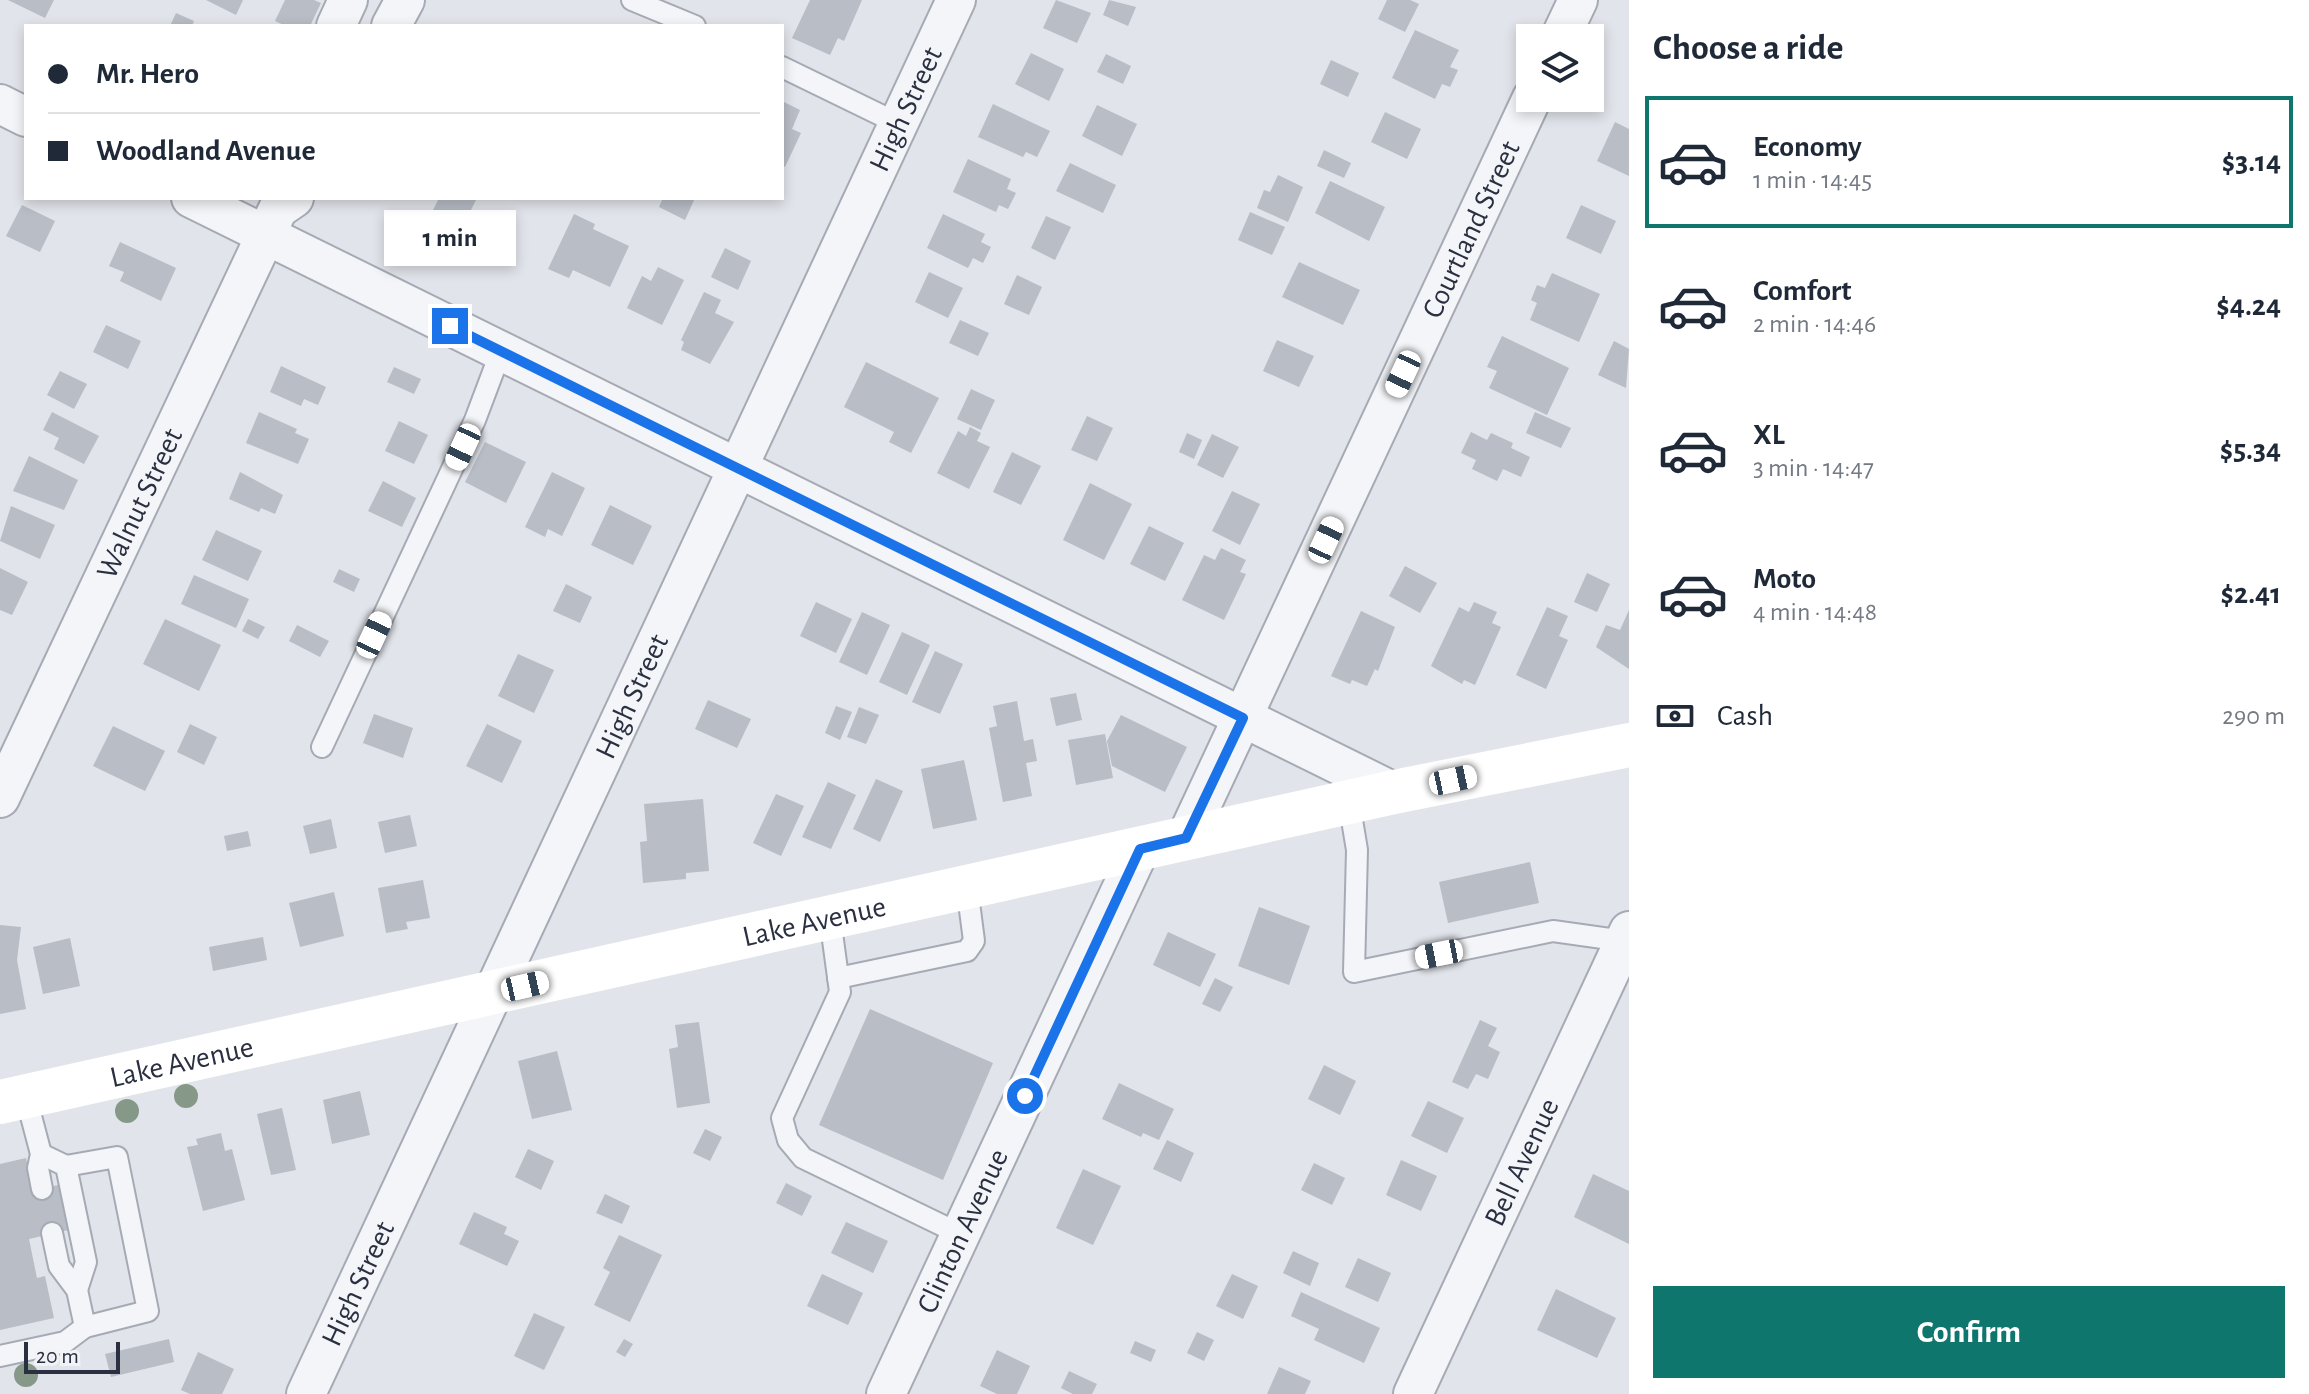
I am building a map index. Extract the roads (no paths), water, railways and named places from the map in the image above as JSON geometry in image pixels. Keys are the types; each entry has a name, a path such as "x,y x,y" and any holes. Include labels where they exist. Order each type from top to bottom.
{"street":[{"path":"337,24 348,0"},
{"path":"392,24 405,0"},
{"name":"High Street","path":"306,1394 956,0"},
{"path":"1567,24 1578,0"},
{"path":"0,104 24,116"},
{"name":"Courtland Street","path":"1186,838 1525,112"},
{"path":"206,200 278,210 501,351 1394,792"},
{"name":"Walnut Street","path":"0,798 278,210"},
{"name":"Lake Avenue","path":"13,1100 1394,792 1629,745"},
{"name":"Clinton Avenue","path":"886,1394 1140,849"},
{"name":"Bell Avenue","path":"1413,1394 1627,936"}],"lane":[{"path":"644,2 691,24"},
{"path":"784,68 899,124"},
{"path":"322,747 475,420 501,351"},
{"path":"1349,802 1357,850 1354,972 1553,931 1627,936"},
{"path":"838,978 967,951 974,941 967,887"},
{"path":"830,918 840,992 782,1118 788,1140 803,1158 960,1234"},
{"path":"0,1356 65,1342 85,1327 148,1311 117,1157 66,1166 41,1154 13,1100"},
{"path":"41,1154 38,1168 42,1189"},
{"path":"66,1166 86,1262 77,1290"},
{"path":"52,1233 59,1266 77,1290 85,1327"}]}
